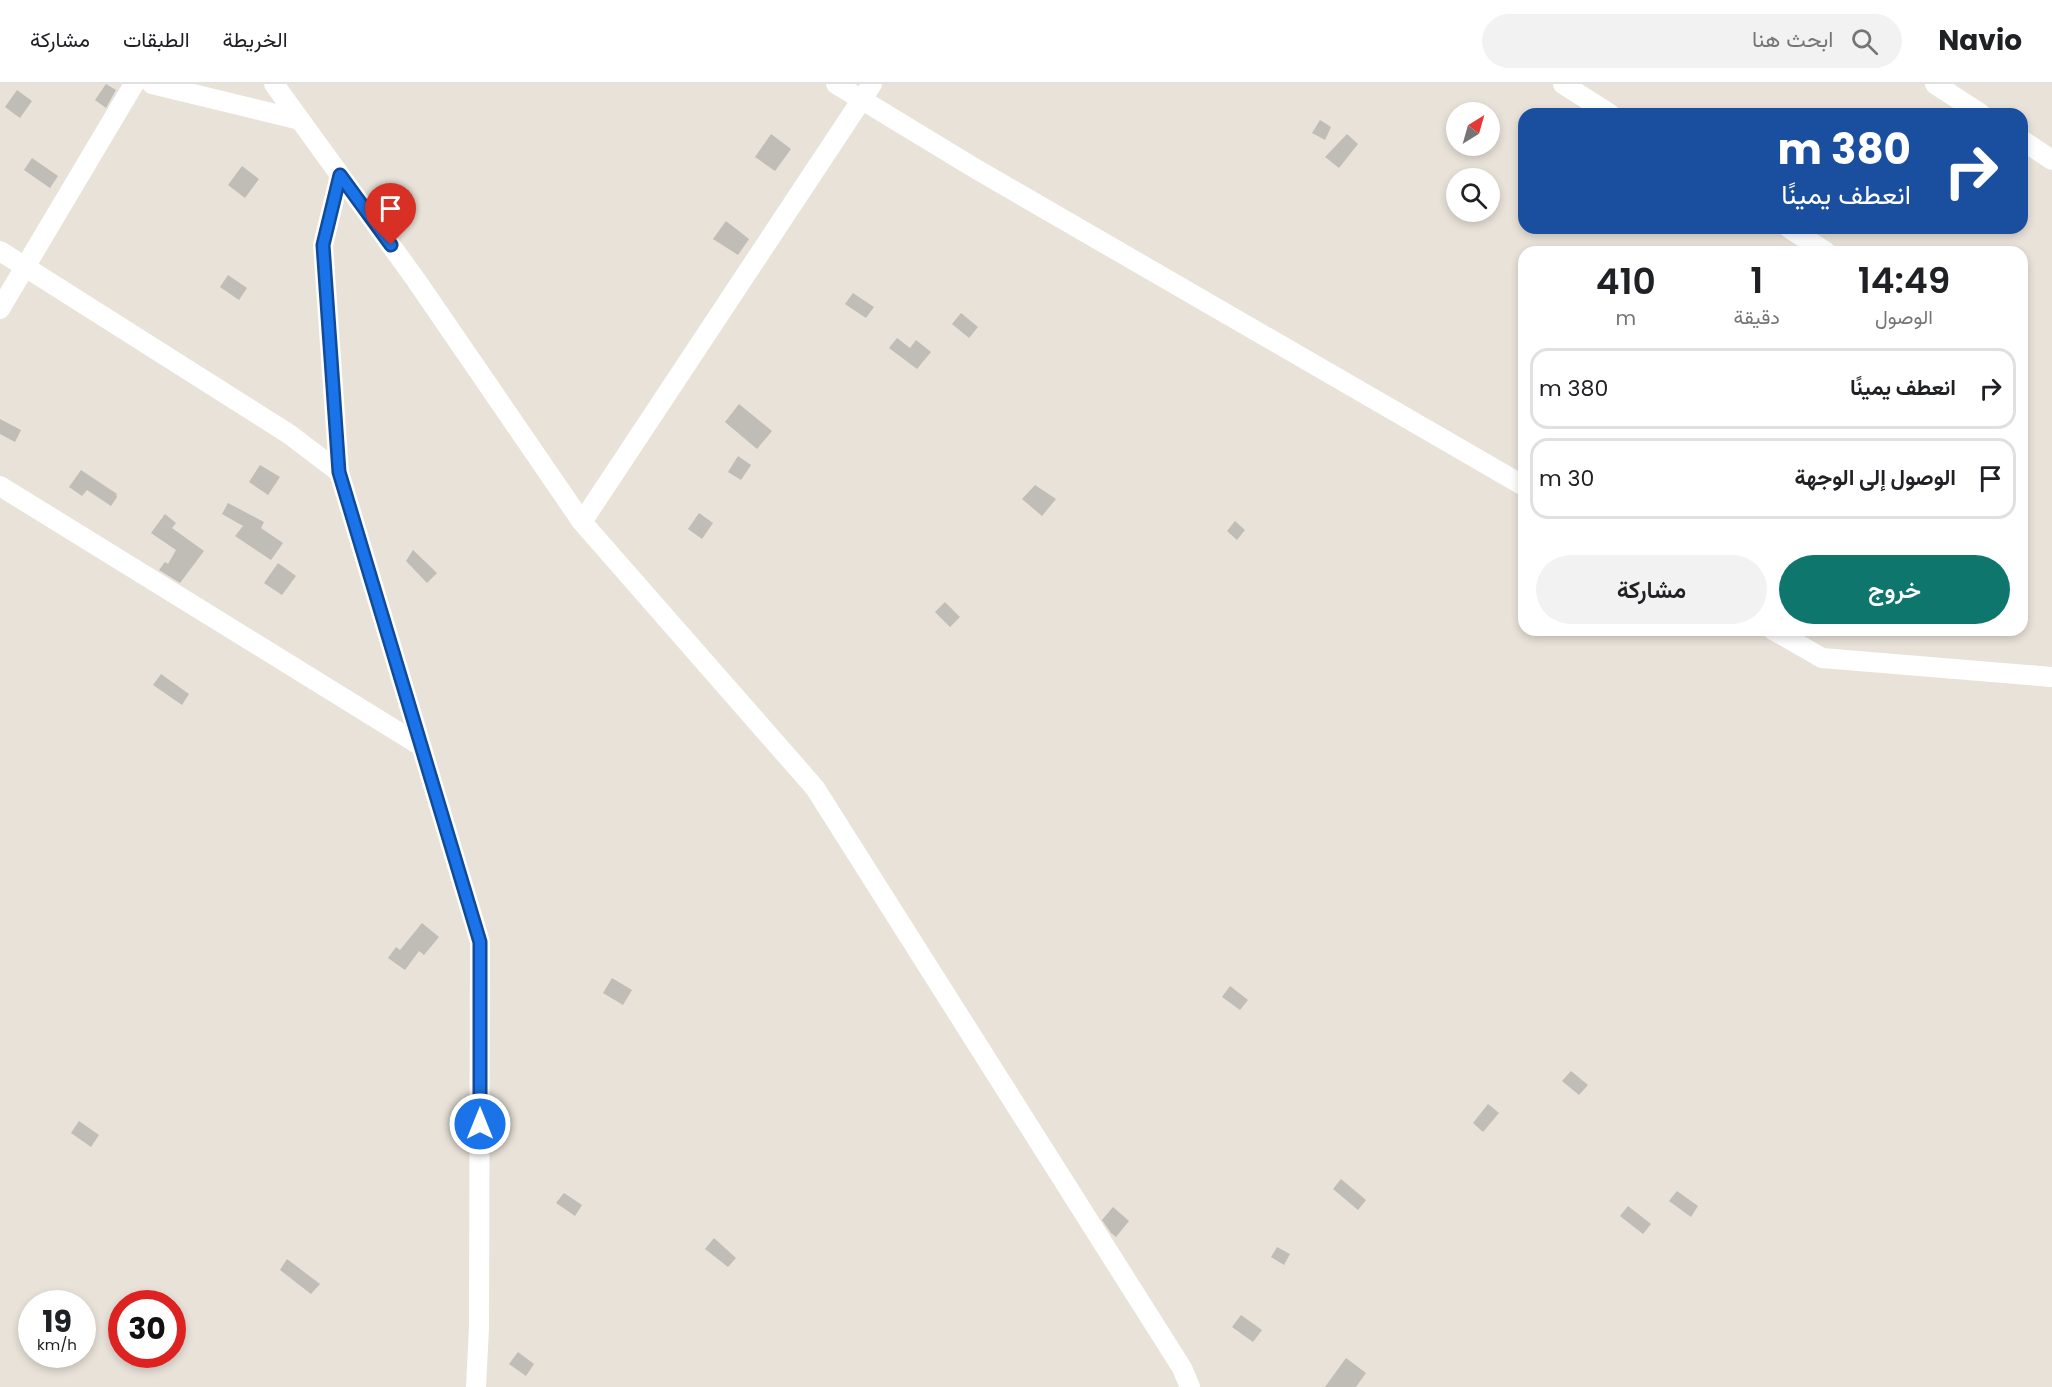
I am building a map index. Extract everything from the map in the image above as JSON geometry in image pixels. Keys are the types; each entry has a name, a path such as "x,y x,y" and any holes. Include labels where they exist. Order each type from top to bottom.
{"street":[{"path":"0,309 134,84"},
{"path":"152,84 300,120"},
{"path":"274,84 423,290 582,522 814,788 1182,1368 1190,1387"},
{"path":"836,84 867,92 976,169 1518,483"},
{"path":"1563,84 1601,108"},
{"path":"1935,84 1972,108"},
{"path":"582,522 867,92"},
{"path":"2028,144 2052,160"},
{"path":"340,175 323,245 339,472 480,942 479,1328 476,1387"},
{"path":"1798,234 1817,246"},
{"path":"0,251 289,434 339,472"},
{"path":"0,486 421,746"},
{"path":"1784,636 1822,658 2052,677"}],"building":[{"path":"106,84 116,90 106,108 95,100"},
{"path":"17,90 32,101 20,118 5,107"},
{"path":"1320,120 1331,127 1325,140 1312,133"},
{"path":"771,134 791,149 775,171 755,157"},
{"path":"1347,134 1358,144 1339,168 1325,157"},
{"path":"32,158 58,176 50,188 24,170"},
{"path":"242,166 259,179 245,198 228,185"},
{"path":"726,221 749,239 738,255 713,239"},
{"path":"228,275 247,288 239,300 220,287"},
{"path":"853,293 874,307 866,318 845,304"},
{"path":"961,313 978,327 969,338 952,324"},
{"path":"897,338 910,348 916,340 931,352 917,369 889,348"},
{"path":"739,404 772,431 757,449 725,422"},
{"path":"0,419 21,430 15,442 0,434"},
{"path":"738,456 751,465 741,480 728,472"},
{"path":"260,465 280,477 268,495 249,482"},
{"path":"81,470 117,494 111,506 87,490 82,496 69,487"},
{"path":"1035,485 1056,499 1042,516 1022,499"},
{"path":"228,503 264,522 261,528 283,543 271,560 235,536 243,526 222,514"},
{"path":"699,513 713,523 702,539 688,529"},
{"path":"165,514 176,523 172,528 204,551 180,583 159,570 165,562 168,564 176,550 151,533"},
{"path":"1235,521 1245,530 1237,540 1227,531"},
{"path":"413,550 437,573 427,583 406,561"},
{"path":"278,563 296,576 282,595 264,583"},
{"path":"945,602 960,617 950,627 935,612"},
{"path":"161,674 189,694 182,705 153,685"},
{"path":"422,923 439,937 424,955 419,951 405,970 388,958 396,947 400,950"},
{"path":"612,978 632,990 623,1005 603,993"},
{"path":"1230,986 1248,1000 1240,1010 1222,997"},
{"path":"1571,1071 1588,1085 1579,1095 1562,1081"},
{"path":"1488,1104 1499,1113 1483,1132 1473,1123"},
{"path":"79,1121 99,1135 91,1147 71,1133"},
{"path":"1341,1179 1366,1200 1358,1210 1333,1189"},
{"path":"1677,1191 1698,1206 1691,1217 1669,1201"},
{"path":"564,1193 582,1205 575,1216 556,1203"},
{"path":"1628,1206 1651,1224 1643,1234 1620,1216"},
{"path":"1113,1207 1129,1221 1116,1237 1102,1220"},
{"path":"714,1238 736,1258 728,1267 705,1249"},
{"path":"1277,1247 1290,1254 1284,1265 1271,1257"},
{"path":"287,1259 320,1284 311,1294 280,1270"},
{"path":"1241,1315 1262,1330 1253,1342 1232,1327"},
{"path":"518,1352 534,1364 526,1376 509,1364"},
{"path":"1346,1358 1366,1373 1356,1387 1325,1387"}],"route":[{"path":"391,245 340,175 323,245 339,472 480,942 480,1124"}]}
